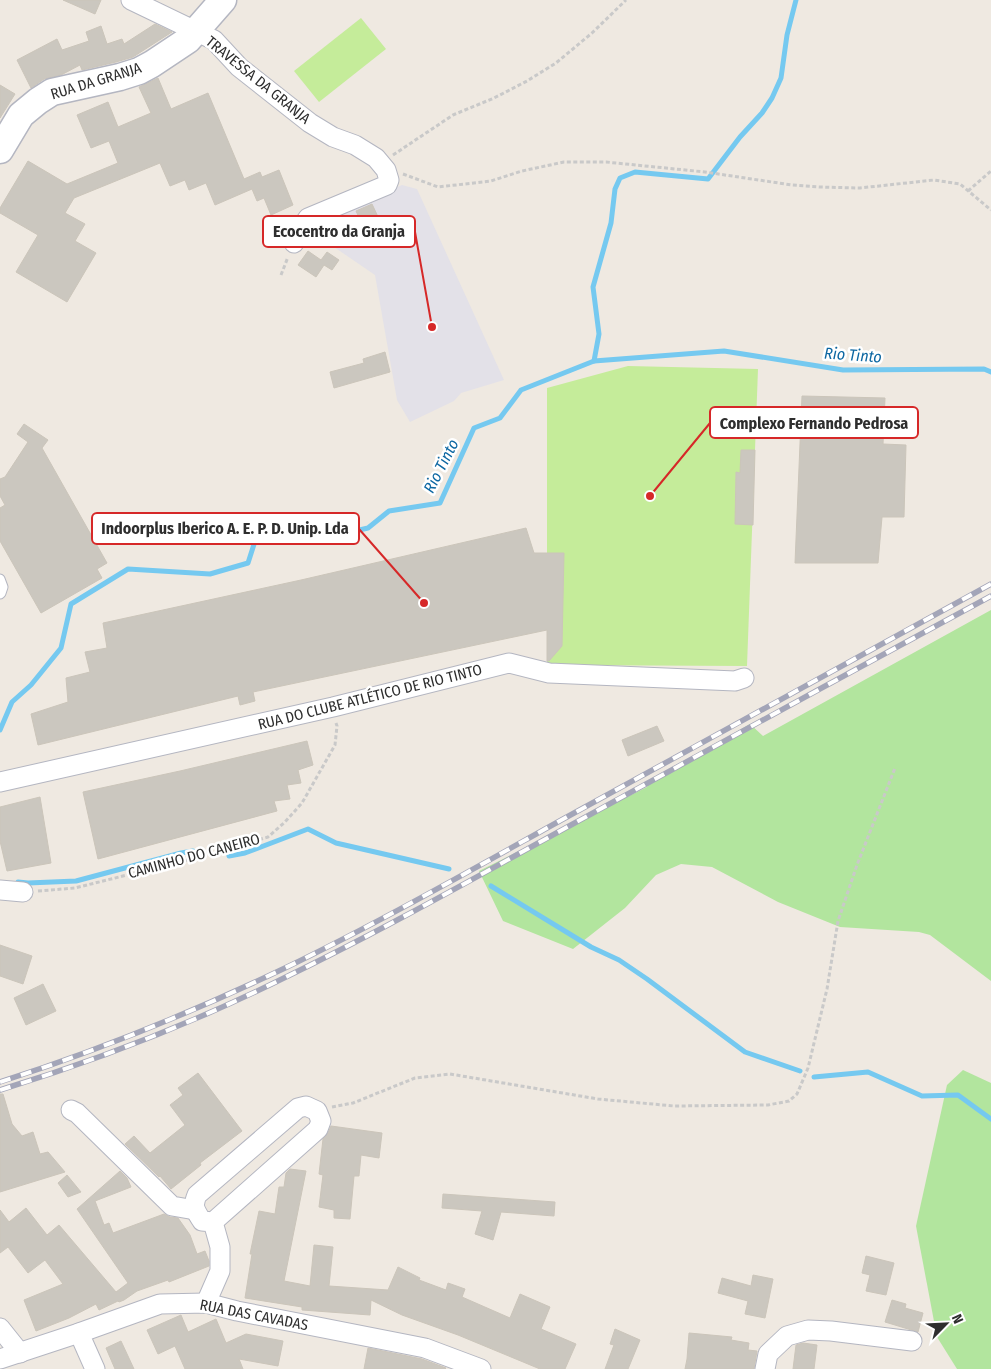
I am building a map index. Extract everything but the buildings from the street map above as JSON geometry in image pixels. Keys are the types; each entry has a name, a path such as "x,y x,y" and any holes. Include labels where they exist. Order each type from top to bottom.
{"street":[{"name":"TRAVESSA DA GRANJA","path":"131,0 214,40 239,67 310,123 333,137 355,145 376,158 386,170"},
{"name":"RUA DA GRANJA","path":"0,150 21,116 52,92 120,77 164,57 188,40 223,0"},
{"path":"294,243 308,218 386,185 389,180 386,170"},
{"name":"RUA DO CLUBE ATLÉTICO DE RIO TINTO","path":"0,782 333,708 509,663 549,673 735,681 744,678"},
{"path":"0,890 23,892"},
{"path":"306,1106 317,1111 321,1121 318,1129 213,1222 202,1221 195,1210 194,1203 197,1195 298,1108 306,1106"},
{"path":"71,1110 77,1113 172,1206 195,1210"},
{"path":"206,1303 220,1271 220,1247 213,1222"},
{"name":"RUA DAS CAVADAS","path":"0,1359 160,1304 206,1303 237,1312 425,1348 481,1369"},
{"path":"0,1328 20,1353"},
{"path":"765,1369 768,1354 787,1336 808,1330 912,1341"},
{"path":"79,1333 95,1369"}],"lane":[{"path":"0,578 3,586 0,594"}],"path":[{"path":"626,0 592,33 556,63 494,98 453,114 393,156 386,170 405,174 438,187 491,180 564,162 606,162 705,172 792,185 860,188 934,180 960,184 991,210"},
{"path":"968,190 991,172"},
{"name":"CAMINHO DO CANEIRO","path":"23,892 75,888 219,852 268,836 286,822 302,804 334,746 337,726 333,708"},
{"path":"317,1111 353,1103 415,1078 450,1074 598,1099 674,1106 768,1105 789,1101 797,1094 808,1068 827,989 838,921 894,768"}],"shaded area":[{"path":"402,185 417,189 504,380 461,393 454,401 410,422 397,400 375,275 334,247 323,220"}],"green space":[{"path":"361,18 386,49 319,102 294,71"},
{"path":"628,366 758,369 747,666 547,665 547,388"},
{"path":"991,610 991,981 930,935 919,932 840,927 778,902 712,867 681,864 656,875 625,908 573,949 503,921 479,871 647,787 649,783 750,724 763,736"},
{"path":"963,1070 991,1083 991,1369 957,1369 937,1337 916,1226 947,1085"}],"waterway":[{"path":"594,361 599,334 593,287 611,223 615,189 620,178 635,172 708,179 772,98 781,78 787,35 796,0"},
{"name":"Rio Tinto","path":"0,730 12,702 31,685 61,648 71,604 128,569 210,574 248,563 256,538 312,541 368,528 389,511 440,503 474,428 500,418 521,390 594,361 724,351 843,370 984,369 991,372"},
{"path":"229,856 245,853 308,829 336,843 449,869"},
{"path":"18,882 76,881 193,851"},
{"path":"491,886 591,947 619,960 745,1052 800,1071"},
{"path":"814,1077 868,1072 922,1096 958,1095 991,1119"}],"railway":[{"path":"0,1082 144,1030 250,984 321,950 426,895 991,584"},
{"path":"0,1090 111,1053 184,1024 324,958 991,596"}],"place":[{"name":"Ecocentro da Granja","path":"432,327"},
{"name":"Complexo Fernando Pedrosa","path":"650,496"},
{"name":"Indoorplus Iberico A. E. P. D. Unip. Lda","path":"424,603"}]}
